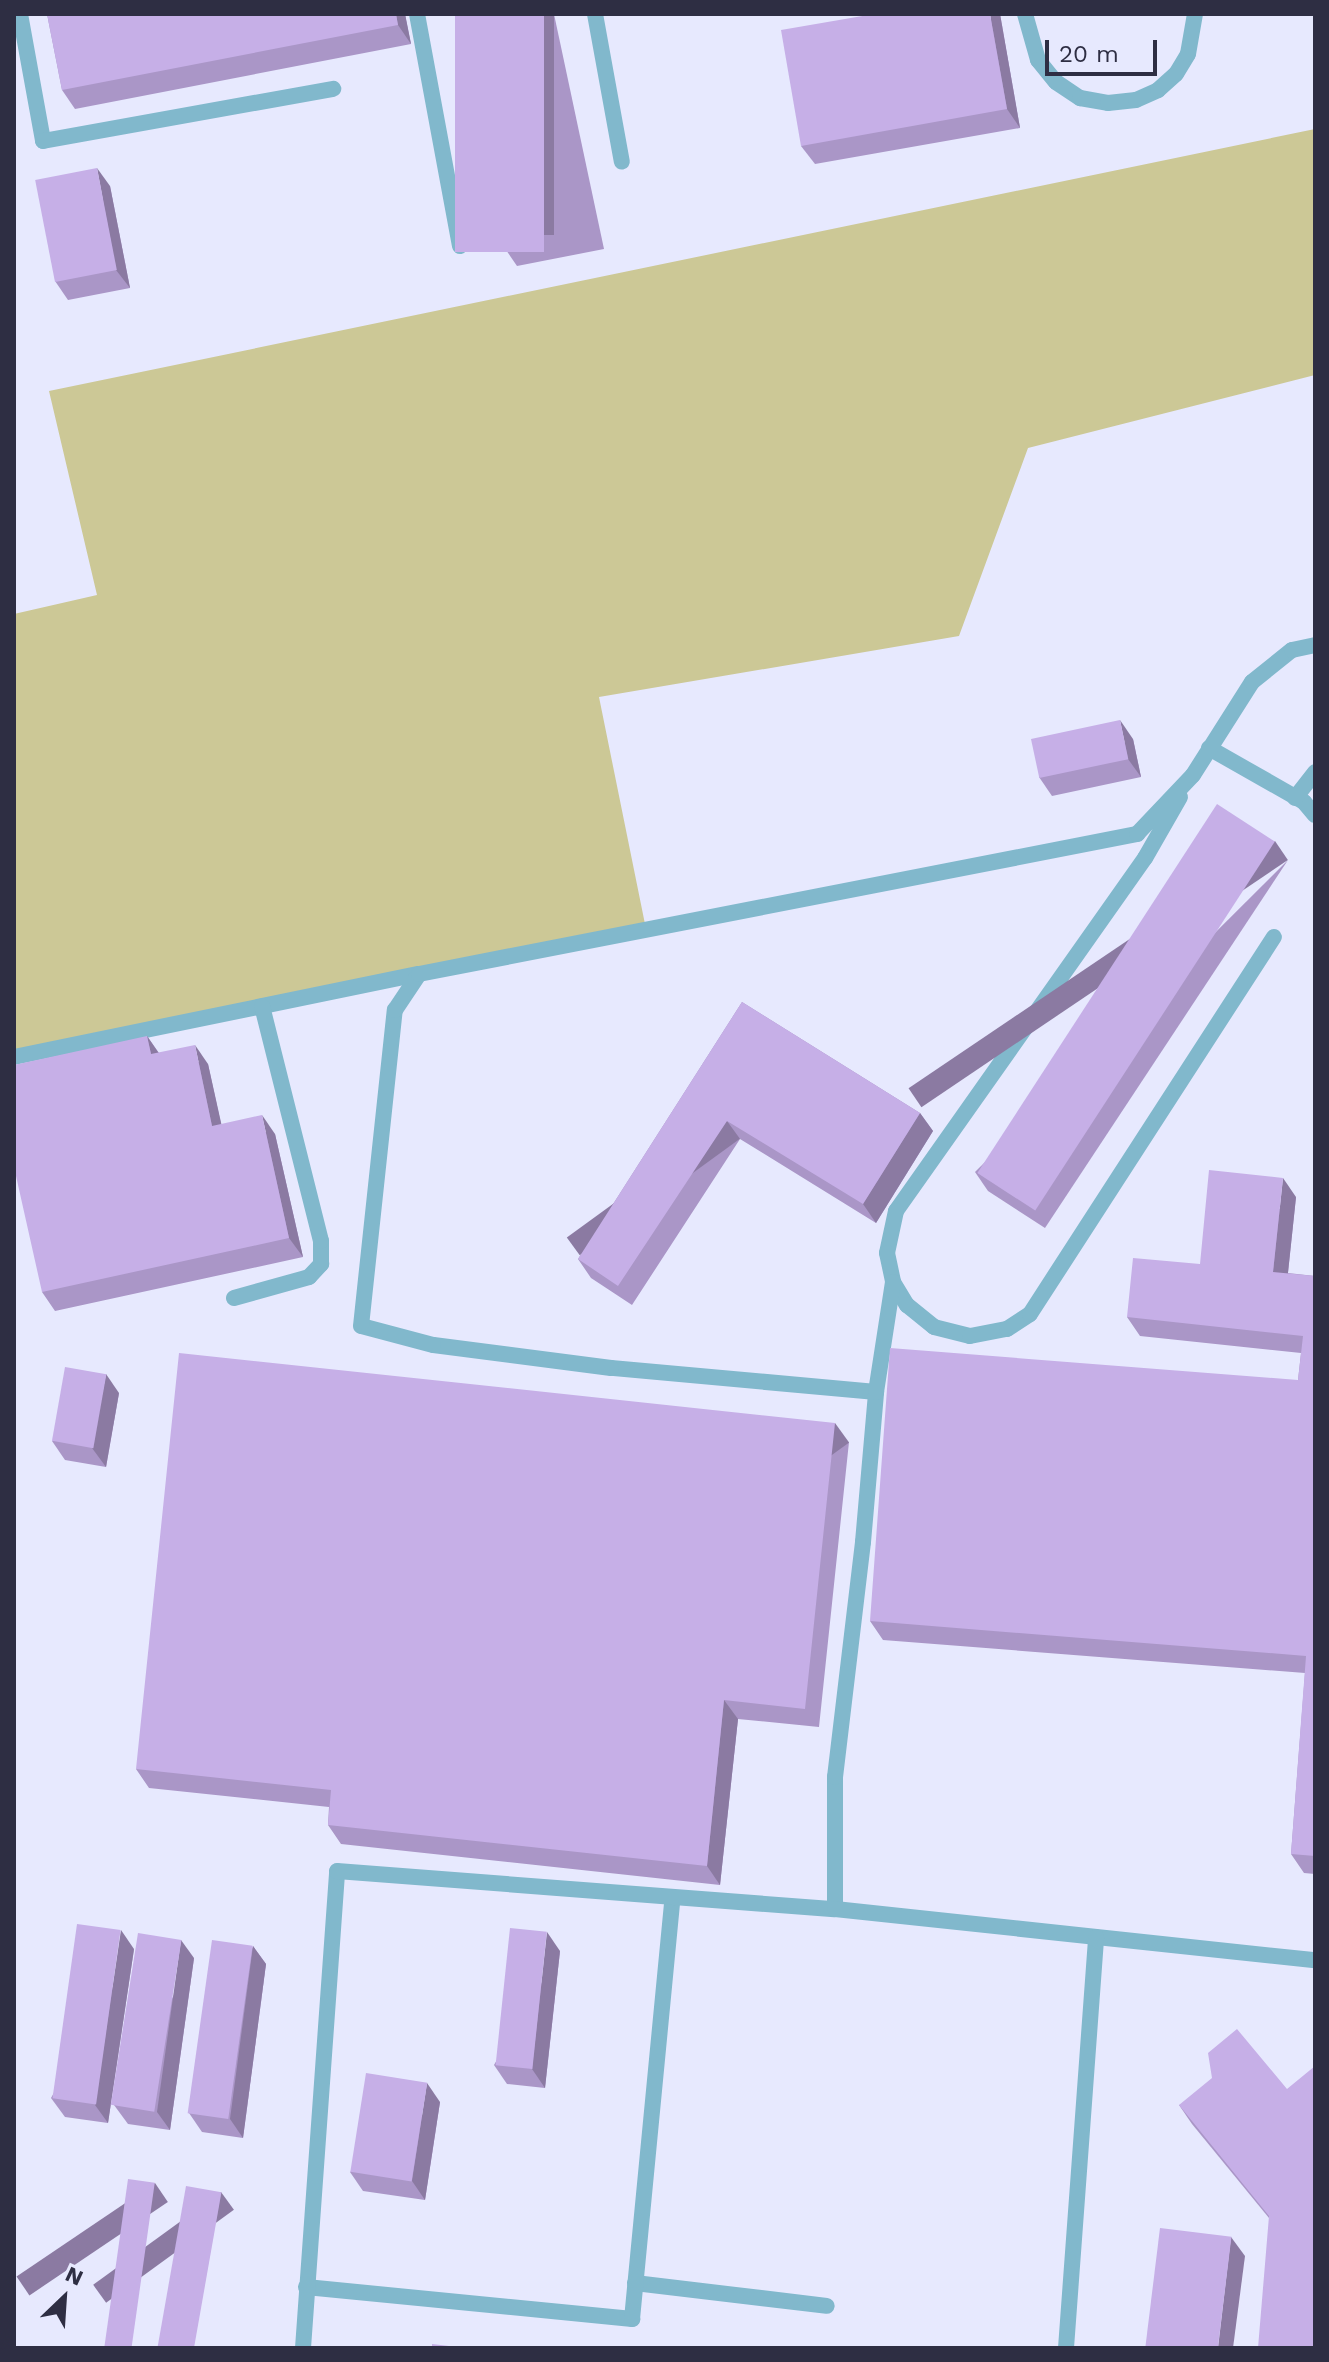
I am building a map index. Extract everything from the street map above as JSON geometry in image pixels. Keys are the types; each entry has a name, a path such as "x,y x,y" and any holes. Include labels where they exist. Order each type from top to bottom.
{"lane":[{"path":"20,14 43,141 333,89"},
{"path":"417,14 460,246"},
{"path":"595,14 622,162"},
{"path":"1025,14 1038,60 1056,82 1080,98 1108,103 1136,100 1158,90 1176,74 1188,54 1195,14"},
{"path":"1274,937 1030,1314 1007,1329 989,1334 952,1333 920,1317 907,1305 893,1282 887,1253 896,1211 1145,858 1209,748 1252,682 1292,650 1315,645"},
{"path":"1209,748 1295,798 1315,815"},
{"path":"1295,798 1315,772"},
{"path":"14,1057 419,974 1137,834 1193,775"},
{"path":"419,974 395,1010 361,1326 447,1347 611,1368 876,1392"},
{"path":"234,1298 309,1277 321,1264 321,1241 262,1006"},
{"path":"835,1909 835,1777 863,1542 876,1392 893,1282"},
{"path":"303,2348 337,1871 835,1909 1315,1960"},
{"path":"306,2287 632,2319 673,1897"},
{"path":"1066,2348 1096,1937"},
{"path":"635,2283 827,2306"}],"shaded area":[{"path":"1315,129 1315,375 1028,448 959,636 599,697 646,929 14,1057 14,614 97,595 49,391"}],"building":[{"path":"47,14 396,14 398,25 62,90"},
{"path":"455,14 544,14 544,252 455,252"},
{"path":"874,14 990,14 1007,109 801,146 781,30"},
{"path":"97,168 117,270 55,282 35,180"},
{"path":"1120,720 1128,759 1039,778 1031,739"},
{"path":"1217,804 1275,842 1035,1211 977,1173"},
{"path":"742,1002 920,1113 863,1204 727,1121 618,1286 578,1259"},
{"path":"147,1036 151,1054 195,1045 212,1126 262,1115 289,1238 42,1292 14,1167 14,1065"},
{"path":"1209,1170 1283,1178 1273,1272 1315,1276 1315,1856 1291,1854 1306,1656 870,1621 890,1348 1298,1380 1303,1336 1127,1317 1133,1258 1200,1264"},
{"path":"179,1353 835,1423 805,1709 724,1700 707,1866 328,1825 331,1790 136,1769"},
{"path":"65,1367 106,1374 93,1448 52,1441"},
{"path":"77,1924 121,1930 96,2104 53,2098"},
{"path":"510,1928 547,1932 532,2069 496,2065"},
{"path":"138,1933 181,1940 154,2112 111,2105"},
{"path":"212,1940 253,1946 228,2119 188,2113"},
{"path":"1237,2029 1287,2089 1315,2066 1315,2348 1258,2348 1269,2216 1179,2105 1212,2078 1208,2053"},
{"path":"366,2073 427,2083 412,2181 350,2172"},
{"path":"128,2179 155,2183 132,2348 104,2348"},
{"path":"186,2186 221,2192 194,2348 158,2348"},
{"path":"1160,2228 1231,2237 1218,2348 1145,2348"},
{"path":"432,2344 466,2348 432,2348"}]}
